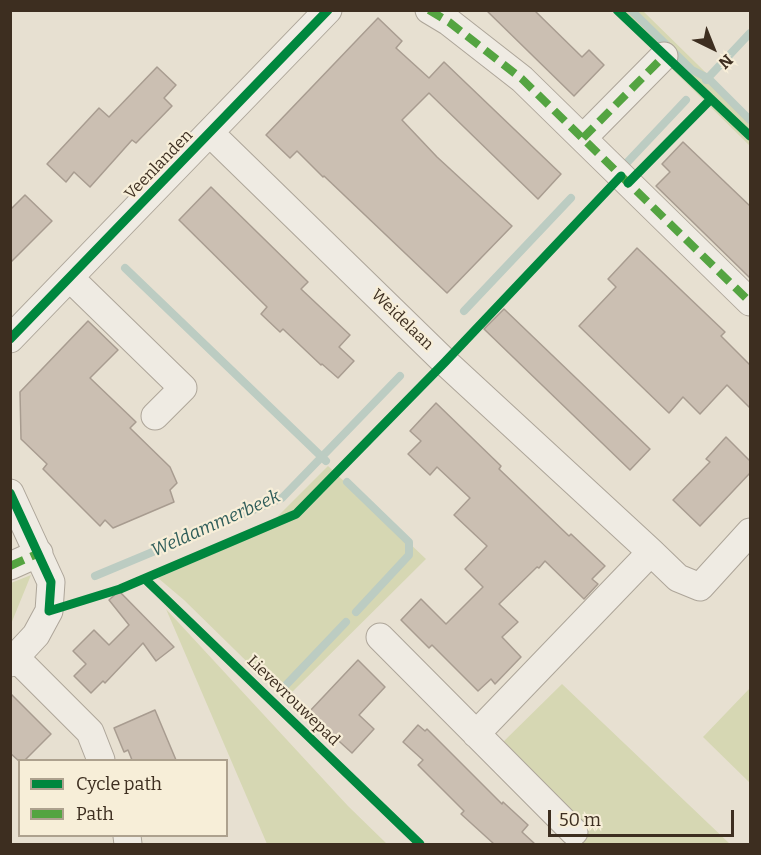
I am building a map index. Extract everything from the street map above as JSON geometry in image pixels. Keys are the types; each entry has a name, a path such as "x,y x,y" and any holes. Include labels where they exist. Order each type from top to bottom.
{"street":[{"name":"Veenlanden","path":"10,339 328,10"},
{"path":"429,10 522,78 750,302"},
{"path":"583,138 664,56"},
{"name":"Weidelaan","path":"210,134 445,362 678,578 700,587 750,532"},
{"path":"70,278 183,388 155,416"},
{"path":"10,493 51,582 49,611 36,635 13,660 90,732 101,759"},
{"path":"477,734 651,552"},
{"path":"10,566 39,553"},
{"path":"380,637 574,832"}],"green space":[{"path":"613,11 643,11 750,116 750,146"},
{"path":"328,466 426,559 285,699 184,600 158,578 261,533"},
{"path":"31,575 11,624 11,583"},
{"path":"166,609 348,806 387,844 267,844"},
{"path":"562,684 730,844 577,844 588,833 500,745"},
{"path":"750,688 750,783 703,737"}],"building":[{"path":"486,10 534,10 582,57 589,50 604,65 574,96"},
{"path":"378,18 402,41 396,48 429,78 444,62 561,174 538,199 429,93 402,120 437,157 512,226 447,293 297,151 290,158 266,135"},
{"path":"157,67 176,85 164,98 172,106 136,143 132,140 90,187 74,172 66,182 47,164 99,108 109,117"},
{"path":"683,142 750,206 750,278 656,186 670,172 662,164"},
{"path":"211,187 308,282 301,289 350,335 339,347 354,361 338,378 283,329 280,332 261,314 267,307 179,220"},
{"path":"25,195 52,221 10,263 10,210"},
{"path":"637,248 725,332 721,336 750,365 750,408 727,385 700,414 683,397 669,413 579,326 616,287 608,279"},
{"path":"504,309 650,449 630,470 484,329"},
{"path":"88,321 118,350 90,378 136,422 130,428 170,467 177,483 170,490 174,502 113,528 105,520 100,526 43,469 47,464 21,439 20,392"},
{"path":"436,403 501,466 499,469 569,536 571,534 605,566 592,579 598,584 584,599 545,561 499,604 518,622 502,637 521,657 495,684 491,679 478,691 432,645 429,648 401,620 421,599 446,624 483,587 465,569 487,546 454,515 470,498 437,467 430,475 408,454 421,441 410,431"},
{"path":"726,437 750,461 750,473 700,526 673,500 710,462 706,459"},
{"path":"119,591 174,647 156,661 143,643 105,683 103,681 91,693 74,676 86,664 73,651 94,630 109,645 129,625 109,600"},
{"path":"358,660 385,687 359,715 374,729 352,753 308,713"},
{"path":"10,693 51,734 26,759 18,760 10,753"},
{"path":"155,710 176,759 132,759 128,750 124,752 114,728"},
{"path":"418,725 425,731 427,729 502,804 503,802 528,825 522,832 535,844 494,844 461,814 464,811 418,765 423,760 403,742"}],"waterway":[{"path":"631,10 692,70 708,78 750,120"},
{"name":"Weldammerbeek","path":"706,80 750,33"},
{"name":"Weldammerbeek","path":"621,169 686,100"},
{"name":"Weldammerbeek","path":"464,311 571,198"},
{"path":"125,268 326,461"},
{"name":"Weldammerbeek","path":"95,576 282,498 400,376"},
{"path":"347,482 409,542 409,555 356,612"},
{"path":"286,685 346,622"}],"marked path":[{"path":"429,10 449,22 522,79 750,302"},
{"path":"583,138 664,56"},
{"path":"10,566 39,553"}],"cycle path":[{"path":"10,339 328,10"},
{"path":"617,10 750,136"},
{"path":"628,183 711,99"},
{"path":"10,493 51,582 49,611 120,589 296,514 445,362 621,176"},
{"name":"Lievevrouwepad","path":"145,579 420,844"}]}
